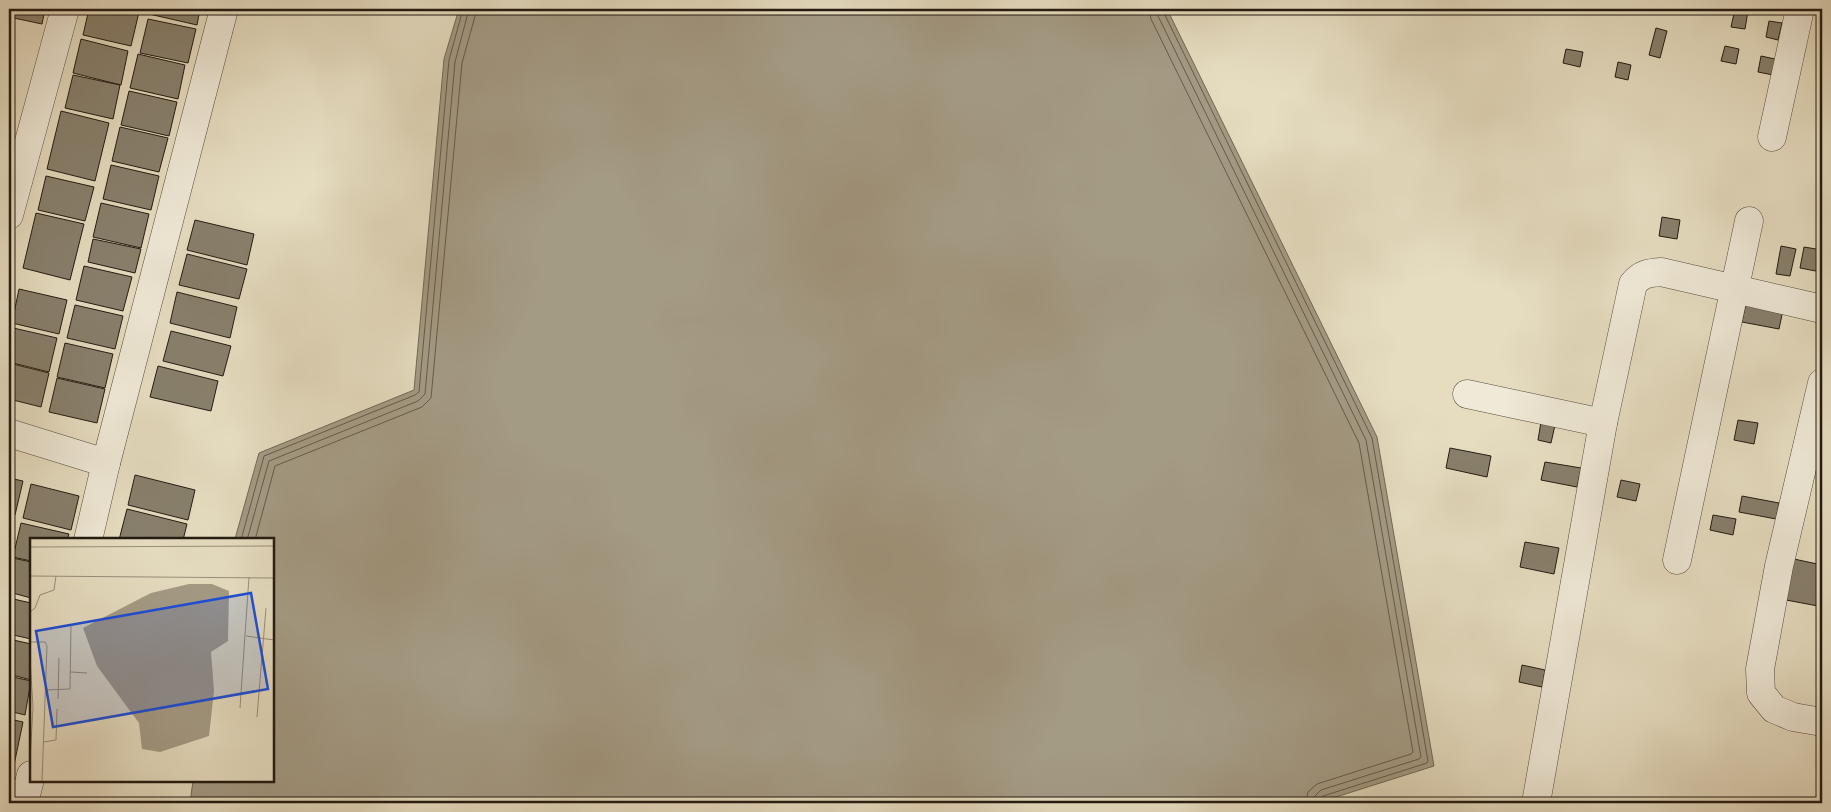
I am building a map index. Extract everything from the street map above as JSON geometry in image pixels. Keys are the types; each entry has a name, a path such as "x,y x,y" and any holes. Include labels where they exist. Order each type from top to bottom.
{"street":[{"path":"9,215 65,9"},
{"path":"88,538 106,463 224,9"},
{"path":"1772,137 1800,9"},
{"path":"1677,560 1749,222"},
{"path":"1536,803 1603,423 1633,284 1640,275 1661,272 1822,309"},
{"path":"1822,383 1779,566 1760,669 1761,694 1774,709 1793,717 1822,722"},
{"path":"1467,394 1603,423"},
{"path":"9,434 106,463"},
{"path":"24,803 30,778"}],"water":[{"path":"459,9 1167,9 1377,437 1434,766 1317,803 190,803 193,782 274,782 274,538 235,538 259,453 414,390 444,59"}],"building":[{"path":"9,9 45,9 42,24 9,17"},
{"path":"89,9 123,9 139,12 131,46 83,35"},
{"path":"150,9 200,9 197,25 149,14"},
{"path":"1735,9 1748,11 1745,29 1731,27"},
{"path":"148,19 196,29 188,63 140,53"},
{"path":"1769,21 1782,23 1778,40 1766,37"},
{"path":"1656,28 1667,31 1660,58 1649,55"},
{"path":"81,39 128,51 121,85 73,73"},
{"path":"1725,46 1739,49 1736,64 1721,61"},
{"path":"1566,49 1583,52 1580,67 1563,63"},
{"path":"138,54 185,65 178,99 130,88"},
{"path":"1761,56 1775,59 1773,75 1758,72"},
{"path":"1618,62 1631,65 1628,80 1615,77"},
{"path":"73,75 120,85 113,119 65,108"},
{"path":"129,91 177,102 169,136 121,125"},
{"path":"61,111 109,123 95,181 47,169"},
{"path":"120,127 168,138 159,172 112,161"},
{"path":"111,165 159,176 151,210 103,199"},
{"path":"46,176 94,187 85,221 38,210"},
{"path":"101,203 149,214 141,248 93,237"},
{"path":"36,213 84,224 70,280 23,268"},
{"path":"1662,217 1680,220 1677,239 1659,236"},
{"path":"195,220 254,234 247,265 187,250"},
{"path":"93,239 141,249 135,273 88,262"},
{"path":"1781,246 1796,249 1790,276 1776,274"},
{"path":"1804,247 1822,250 1821,272 1800,268"},
{"path":"187,254 247,269 239,299 179,285"},
{"path":"84,266 132,277 123,311 76,300"},
{"path":"19,289 67,300 59,334 12,323"},
{"path":"177,292 237,307 230,338 170,323"},
{"path":"1746,303 1783,310 1779,329 1742,322"},
{"path":"75,305 123,316 115,349 67,338"},
{"path":"9,327 57,338 49,372 9,362"},
{"path":"171,331 231,346 223,376 163,361"},
{"path":"65,343 113,354 105,388 57,377"},
{"path":"9,363 49,373 41,407 9,399"},
{"path":"158,366 218,381 211,411 150,397"},
{"path":"57,378 105,389 97,423 49,412"},
{"path":"1738,420 1758,423 1754,444 1734,440"},
{"path":"1541,422 1555,425 1551,443 1538,440"},
{"path":"1450,448 1491,456 1487,477 1446,468"},
{"path":"1545,462 1581,468 1577,487 1541,480"},
{"path":"135,475 195,490 188,520 128,505"},
{"path":"9,478 23,481 15,515 9,513"},
{"path":"1621,480 1640,484 1636,501 1617,497"},
{"path":"31,484 79,496 71,530 23,518"},
{"path":"1742,496 1779,503 1776,519 1739,512"},
{"path":"127,509 187,524 184,538 120,538"},
{"path":"1713,515 1736,519 1733,535 1710,530"},
{"path":"9,518 13,519 9,536"},
{"path":"21,523 69,534 68,538 30,538 30,561 13,557"},
{"path":"1525,542 1559,548 1554,574 1520,567"},
{"path":"13,558 30,562 30,598 9,592 9,576"},
{"path":"1794,559 1822,565 1822,585 1818,606 1786,600"},
{"path":"9,598 30,603 30,639 9,634"},
{"path":"9,639 30,644 30,680 9,674"},
{"path":"1522,665 1545,670 1542,687 1519,682"},
{"path":"9,676 30,681 25,715 9,711"},
{"path":"9,719 23,722 9,789"}]}
